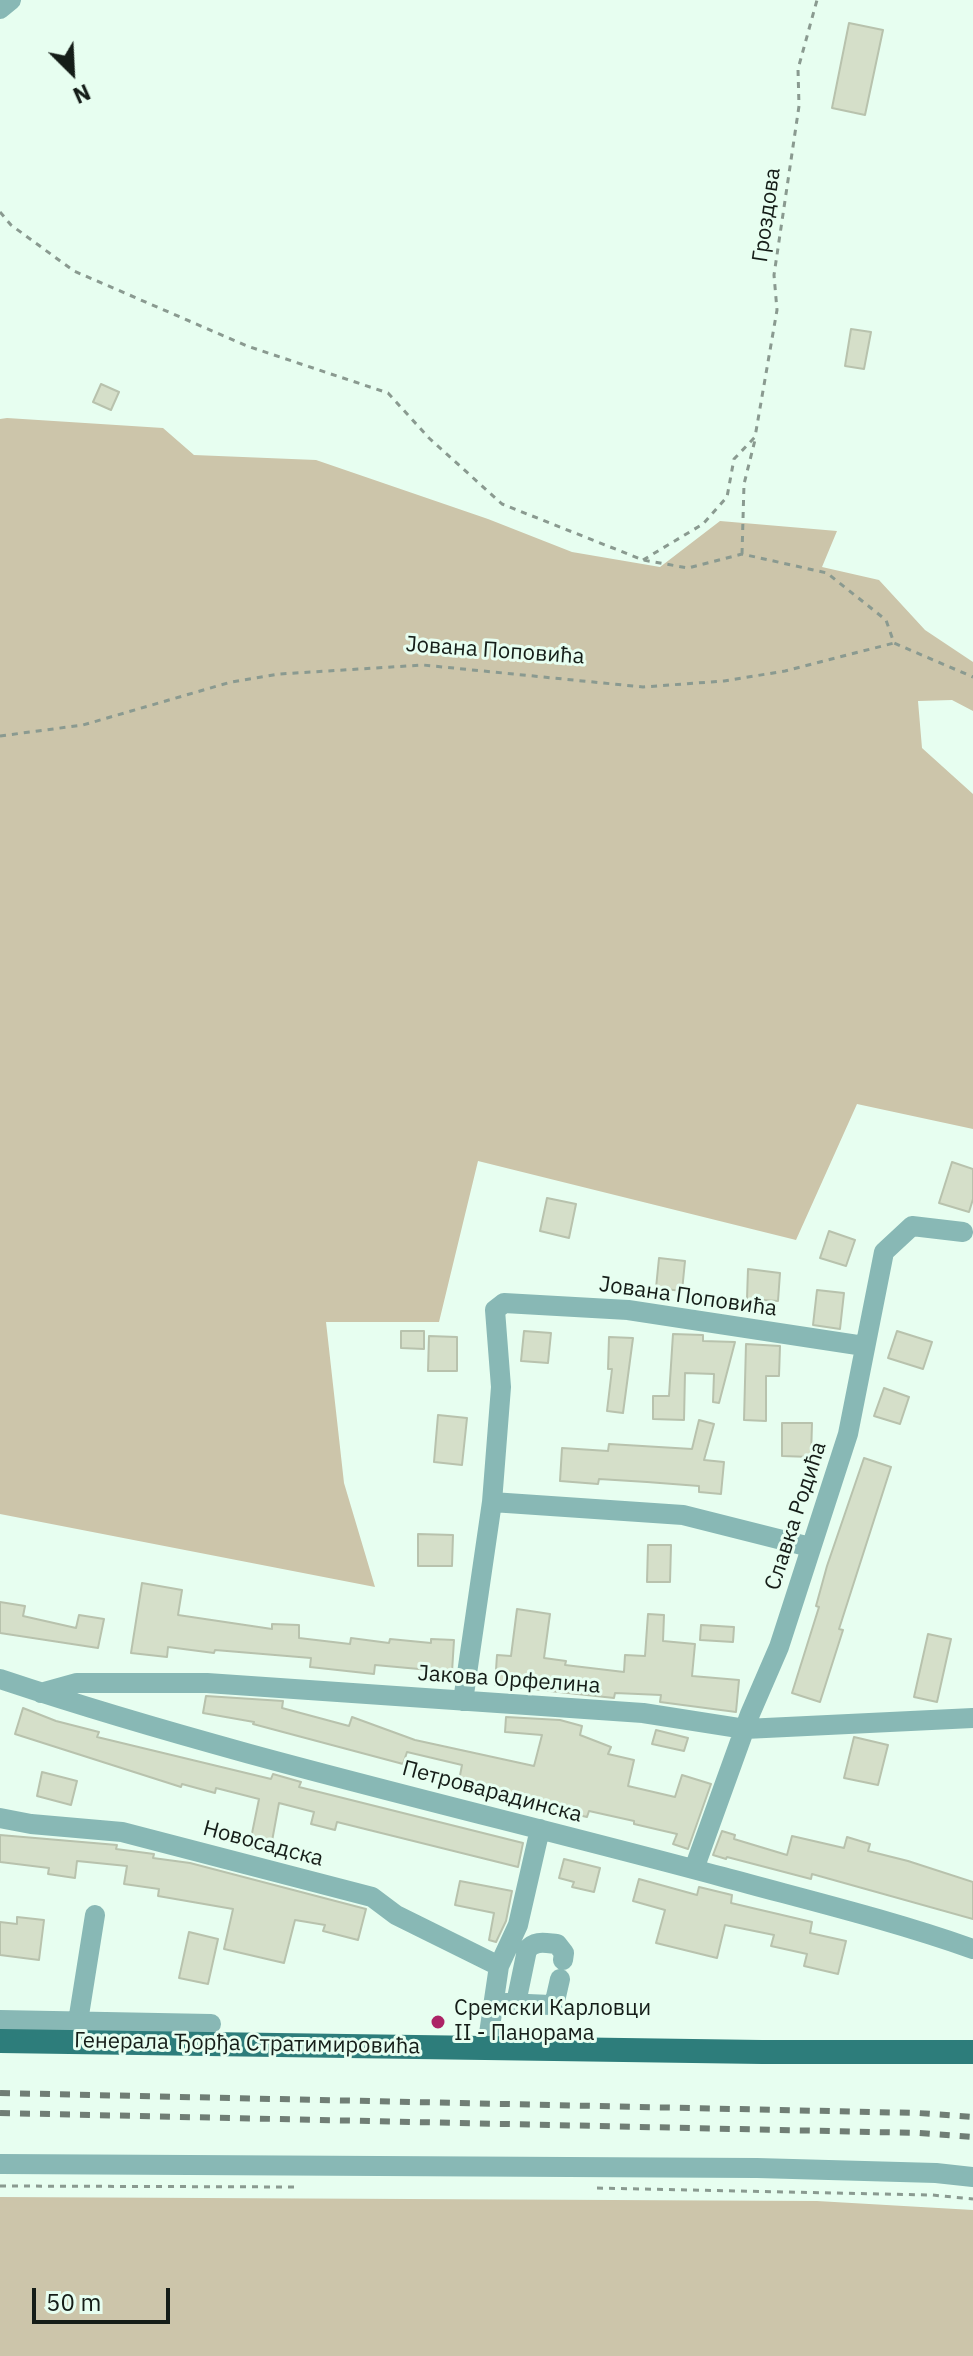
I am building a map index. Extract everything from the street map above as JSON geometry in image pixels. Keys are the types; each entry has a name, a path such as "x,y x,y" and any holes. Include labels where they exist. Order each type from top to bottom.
{"main road":[{"name":"Генерала Ђорђа Стратимировића","path":"0,2041 76,2032 487,2047 973,2052"}],"street":[{"path":"0,9 11,0"},
{"name":"Славка Родића","path":"694,1869 745,1729 779,1647 848,1434 884,1252 912,1226 963,1232"},
{"name":"Јована Поповића","path":"492,1502 501,1387 495,1310 504,1303 628,1310 864,1346"},
{"path":"463,1701 492,1502 683,1515 810,1547"},
{"name":"Петроварадинска","path":"0,1679 192,1739 694,1869 928,1933 973,1949"},
{"name":"Јакова Орфелина","path":"41,1693 77,1683 207,1683 643,1713 745,1729 973,1718"},
{"name":"Новосадска","path":"0,1818 31,1824 122,1832 372,1897 396,1915 499,1966"},
{"path":"487,2047 499,1966 518,1925 540,1829"},
{"path":"76,2032 95,1915"},
{"path":"494,2002 550,2005 555,2001 564,1953 557,1944 537,1942 527,1950 516,2003"},
{"path":"0,2020 76,2032 211,2024"},
{"path":"0,2164 757,2168 936,2173 973,2177"}],"path":[{"name":"Гроздова","path":"742,554 744,484 777,310 774,275 799,106 798,69 817,0"},
{"path":"0,212 11,225 74,271 247,346 388,393 429,438 502,504 643,560 688,568 742,554 827,573 886,620 894,643 973,677"},
{"name":"Гроздова","path":"643,560 703,524 727,497 734,459 755,437"},
{"name":"Јована Поповића","path":"0,736 83,725 231,682 279,674 423,665 643,687 724,681 785,671 894,643"},
{"path":"0,2186 303,2187"},
{"path":"595,2188 932,2195 973,2199"}],"shaded area":[{"path":"0,419 163,428 194,455 316,460 488,519 572,552 660,567 720,521 837,531 822,567 879,580 925,630 973,662 973,711 952,700 918,701 922,748 973,794 973,1129 857,1104 796,1240 478,1161 439,1322 326,1322 344,1483 375,1587 0,1514"},
{"path":"0,2197 817,2201 973,2210 973,2356 0,2356"}],"building":[{"path":"849,23 883,30 865,115 832,108"},
{"path":"851,329 871,332 864,369 845,366"},
{"path":"101,384 119,392 111,410 93,402"},
{"path":"952,1162 973,1169 973,1199 969,1212 939,1203"},
{"path":"547,1198 576,1204 569,1238 540,1231"},
{"path":"829,1231 855,1240 846,1266 820,1258"},
{"path":"659,1258 685,1261 682,1291 656,1288"},
{"path":"748,1269 780,1273 778,1301 747,1299"},
{"path":"817,1290 844,1293 840,1329 813,1325"},
{"path":"401,1331 424,1331 424,1349 401,1348"},
{"path":"524,1331 551,1333 548,1363 521,1361"},
{"path":"897,1331 932,1342 923,1369 888,1358"},
{"path":"673,1334 703,1335 703,1341 735,1342 719,1403 713,1402 714,1374 685,1373 684,1420 653,1419 653,1396 669,1396"},
{"path":"429,1336 457,1337 457,1371 428,1371"},
{"path":"609,1337 633,1338 623,1413 607,1411 612,1369 608,1369"},
{"path":"746,1344 780,1346 779,1376 766,1376 766,1421 744,1420"},
{"path":"884,1388 909,1397 900,1424 874,1416"},
{"path":"438,1415 467,1418 462,1465 434,1462"},
{"path":"699,1420 714,1424 704,1460 724,1462 721,1494 699,1492 699,1486 599,1479 598,1484 560,1481 562,1448 608,1451 609,1444 692,1449"},
{"path":"782,1423 812,1423 811,1457 782,1456"},
{"path":"864,1458 891,1467 839,1629 843,1630 820,1702 792,1693 819,1607 816,1606 827,1566"},
{"path":"418,1534 453,1535 452,1566 418,1566"},
{"path":"648,1545 671,1545 670,1582 647,1582"},
{"path":"142,1583 182,1590 178,1615 272,1629 272,1624 299,1625 299,1638 350,1644 351,1638 389,1643 390,1639 431,1643 431,1639 454,1640 452,1672 375,1665 374,1674 310,1667 311,1658 215,1650 214,1653 168,1647 167,1657 131,1653"},
{"path":"0,1602 25,1606 23,1616 76,1628 79,1615 104,1619 98,1648 0,1633"},
{"path":"517,1609 550,1614 544,1658 566,1661 565,1665 624,1672 625,1655 645,1656 648,1614 664,1615 663,1641 695,1644 692,1676 739,1680 736,1712 660,1702 661,1695 615,1693 614,1698 495,1685 497,1655 511,1656"},
{"path":"701,1625 734,1627 733,1642 700,1640"},
{"path":"928,1634 951,1639 937,1702 914,1697"},
{"path":"206,1696 283,1701 282,1708 349,1726 352,1717 415,1740 534,1766 542,1735 505,1732 506,1717 560,1720 582,1726 580,1735 611,1747 608,1754 634,1760 628,1786 675,1797 682,1775 711,1784 688,1849 673,1844 677,1834 634,1824 634,1821 589,1811 587,1817 458,1786 462,1765 407,1752 403,1764 254,1722 203,1713"},
{"path":"23,1708 56,1721 99,1732 97,1737 271,1779 273,1774 301,1782 299,1787 523,1843 518,1867 337,1822 335,1830 311,1824 314,1812 279,1803 270,1852 249,1848 259,1799 216,1788 215,1793 182,1784 181,1787 15,1734"},
{"path":"656,1730 688,1738 684,1751 652,1744"},
{"path":"854,1737 888,1745 878,1785 844,1778"},
{"path":"42,1772 77,1781 71,1805 37,1796"},
{"path":"722,1831 735,1835 734,1839 787,1855 792,1836 844,1848 847,1837 870,1844 868,1851 973,1882 973,1919 812,1874 811,1879 713,1855"},
{"path":"0,1835 117,1845 116,1849 154,1854 153,1858 190,1863 366,1909 358,1940 323,1931 325,1925 295,1920 284,1963 224,1949 233,1909 158,1896 159,1889 124,1884 127,1866 77,1861 75,1878 48,1874 49,1868 0,1862"},
{"path":"564,1859 600,1868 594,1892 572,1887 574,1882 559,1878"},
{"path":"639,1879 697,1895 699,1887 732,1895 731,1903 812,1922 810,1933 846,1941 838,1974 804,1966 807,1954 771,1946 774,1935 725,1925 717,1958 656,1943 665,1910 633,1901"},
{"path":"460,1881 512,1891 506,1921 496,1942 489,1940 494,1913 455,1905"},
{"path":"17,1917 44,1920 39,1960 0,1955 0,1922 17,1924"},
{"path":"189,1932 218,1939 208,1984 179,1978"}],"railway":[{"path":"0,2093 918,2113 973,2117"},
{"path":"0,2113 919,2133 973,2137"}],"place":[{"name":"Сремски Карловци II - Панорама","path":"438,2022"}]}
